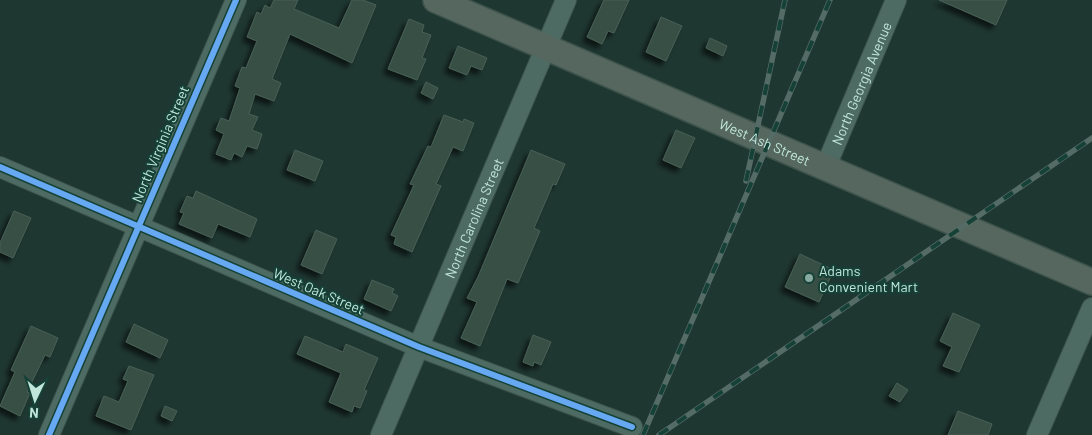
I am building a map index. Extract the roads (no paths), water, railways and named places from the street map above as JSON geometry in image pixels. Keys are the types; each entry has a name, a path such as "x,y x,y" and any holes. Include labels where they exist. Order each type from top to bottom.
{"main road":[{"name":"West Ash Street","path":"436,0 826,166 1092,282"}],"street":[{"name":"North Virginia Street","path":"49,435 236,0"},
{"name":"North Carolina Street","path":"381,435 566,0"},
{"name":"North Georgia Avenue","path":"826,166 896,0"},
{"name":"West Oak Street","path":"0,167 138,228 419,347 514,385 632,427"},
{"path":"1037,435 1092,308"}],"railway":[{"path":"746,181 785,0"},
{"path":"643,435 830,0"},
{"path":"659,435 1092,138"}],"place":[{"name":"Adams Convenient Mart","path":"809,278"}]}
